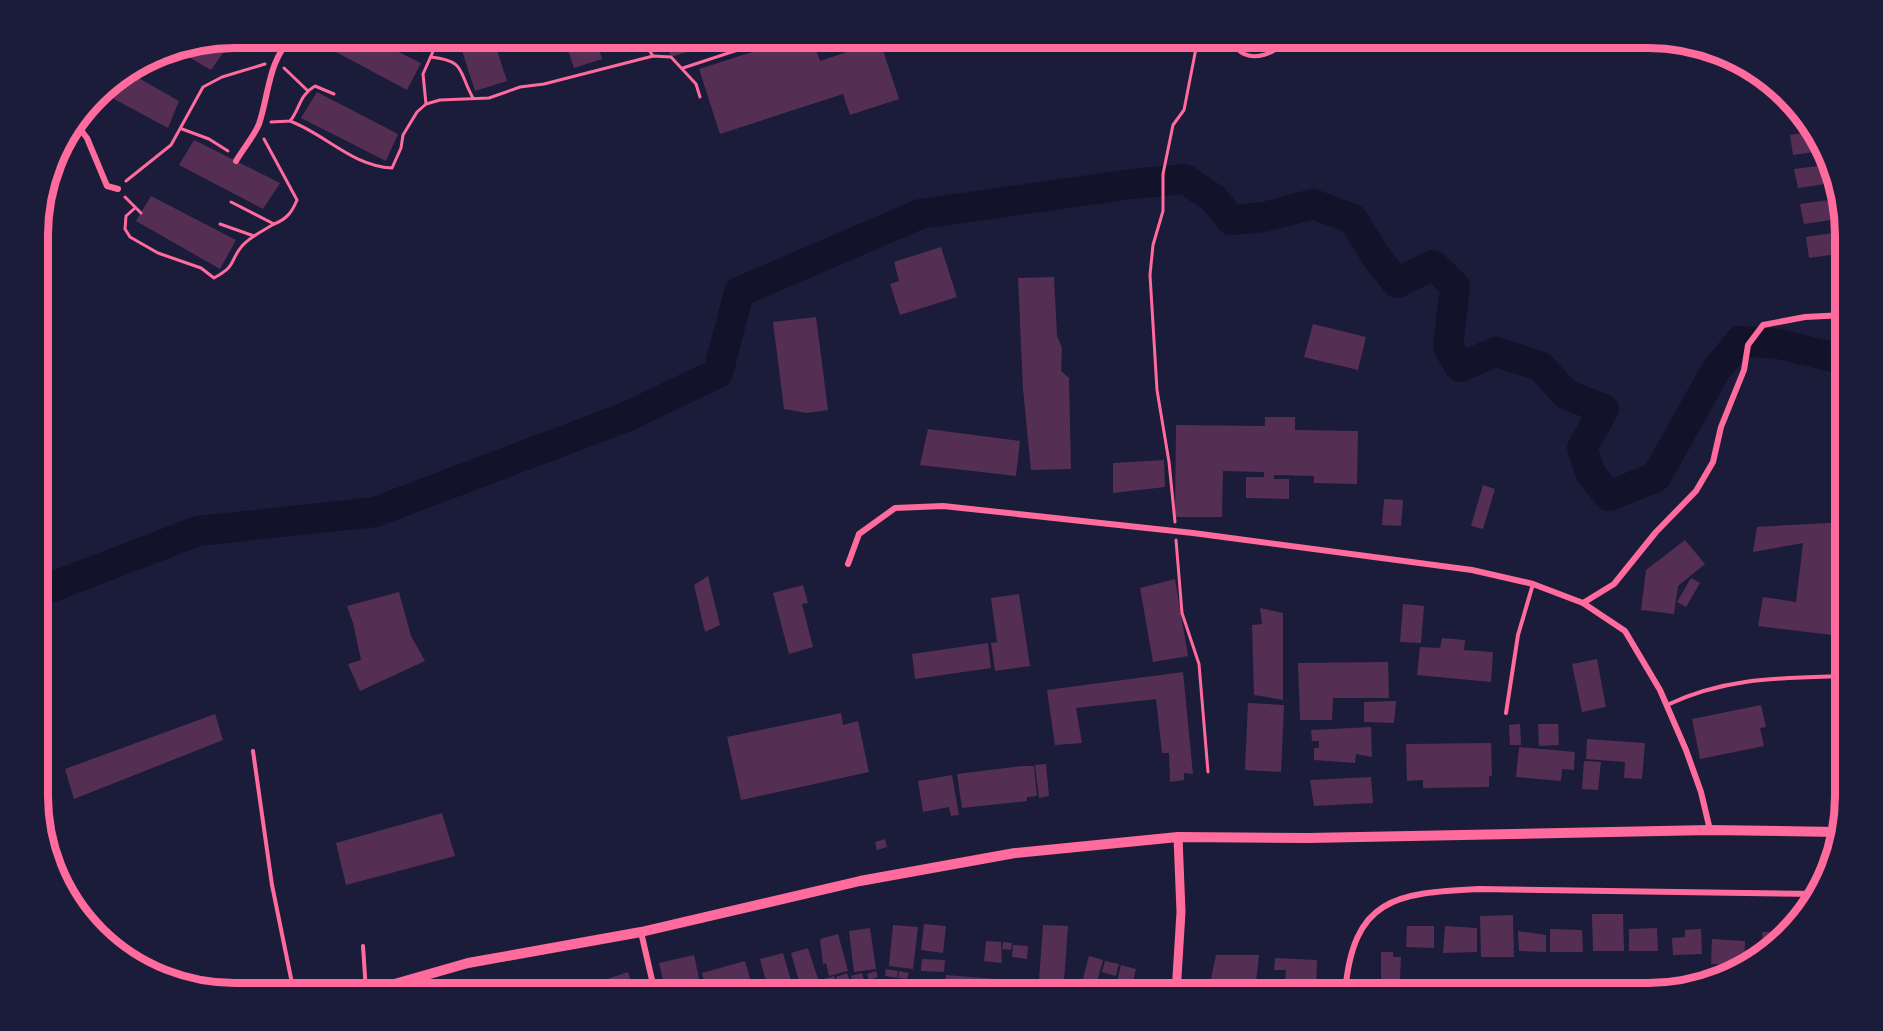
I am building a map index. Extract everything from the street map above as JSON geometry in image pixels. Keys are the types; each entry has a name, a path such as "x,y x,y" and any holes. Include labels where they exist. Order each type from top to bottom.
{"main road":[{"path":"399,983 468,963 641,932 848,884 1015,853 1178,837 1308,838 1710,830 1831,832"}],"street":[{"path":"237,161 258,126 264,97 280,48"},
{"path":"81,130 87,138 107,186 118,189"},
{"path":"1583,603 1614,584 1656,532 1696,491 1713,462 1721,427 1744,370 1748,345 1763,326 1805,316 1835,315"},
{"path":"848,564 859,534 895,508 943,506 1176,531 1472,570 1533,584 1583,603 1625,631 1667,705 1701,792 1710,830"},
{"path":"1177,983 1181,912 1178,837"},
{"path":"1346,983 1347,964 1360,930 1387,903 1430,891 1479,889 1807,894"},
{"path":"641,932 653,983"}],"lane":[{"path":"1236,48 1238,51 1257,56 1279,48"},
{"path":"1506,713 1518,635 1533,584"},
{"path":"1667,705 1694,692 1750,679 1835,676"},
{"path":"253,751 272,885 292,983"},
{"path":"363,946 365,983"}],"path":[{"path":"426,104 423,74 435,48"},
{"path":"648,48 653,56"},
{"path":"682,68 744,48"},
{"path":"1196,48 1184,110 1173,125 1172,139 1163,174 1163,211 1153,245 1150,275 1157,390 1169,462 1182,613 1199,664 1208,772"},
{"path":"136,208 126,216 126,229 130,237 158,253 201,268 214,278 234,264 240,248 254,236 284,221 293,211 297,200 269,153 258,126 274,121 290,121 307,128 341,151 377,167 392,168 401,148 403,135 417,112 426,104 440,100 489,99 520,87 544,84 653,56 671,57 696,84 700,98"},
{"path":"431,57 450,59 463,72 473,98"},
{"path":"141,213 118,189 171,145 182,129 203,87 222,77 276,62 307,90"},
{"path":"290,121 307,90 315,86 334,94"},
{"path":"182,129 225,147 237,161"},
{"path":"231,202 274,224"},
{"path":"220,224 254,236"}],"building":[{"path":"329,48 390,48 421,63 407,90"},
{"path":"461,48 496,48 507,81 475,91"},
{"path":"567,48 598,48 602,59 574,68"},
{"path":"668,48 699,48 671,57"},
{"path":"765,48 815,48 820,61 859,48 882,48 899,99 850,115 843,94 720,134 699,69"},
{"path":"226,49 211,70 185,55"},
{"path":"136,77 179,101 168,128 109,97"},
{"path":"317,92 398,134 386,161 301,118"},
{"path":"1804,133 1815,152 1793,155 1790,135"},
{"path":"194,140 280,183 263,209 179,165"},
{"path":"1822,166 1828,184 1798,188 1794,169"},
{"path":"151,196 236,240 220,269 136,221"},
{"path":"1831,200 1834,220 1804,224 1800,204"},
{"path":"1835,233 1835,254 1809,258 1806,237"},
{"path":"941,247 957,297 900,315 890,284 899,281 894,262"},
{"path":"1054,277 1057,336 1062,348 1061,371 1069,378 1071,469 1031,470 1023,389 1018,278"},
{"path":"816,317 828,410 807,413 784,409 773,322"},
{"path":"1313,324 1366,337 1358,370 1304,357"},
{"path":"1265,417 1295,417 1295,430 1358,431 1357,484 1314,483 1314,476 1274,475 1274,479 1289,479 1289,499 1246,498 1246,477 1264,477 1264,472 1223,471 1222,517 1175,517 1176,425 1265,426"},
{"path":"928,429 1020,441 1016,476 920,465"},
{"path":"1164,460 1165,487 1113,493 1113,463"},
{"path":"1483,485 1495,489 1483,529 1471,526"},
{"path":"1384,499 1403,500 1401,526 1382,525"},
{"path":"1835,523 1835,609 1832,635 1758,626 1763,597 1796,602 1803,543 1753,552 1757,527"},
{"path":"1685,540 1705,564 1678,586 1674,614 1641,610 1646,570"},
{"path":"708,576 720,625 705,632 694,585"},
{"path":"1691,578 1700,583 1686,607 1677,602"},
{"path":"1175,579 1188,656 1153,662 1140,588"},
{"path":"803,585 808,603 802,604 813,647 789,654 773,593"},
{"path":"399,592 411,636 425,661 360,691 348,664 361,660 347,606"},
{"path":"1019,594 1030,666 995,671 991,643 997,642 991,598"},
{"path":"1403,604 1424,606 1421,643 1400,642"},
{"path":"1260,608 1283,613 1283,700 1254,695 1252,625 1262,624"},
{"path":"1442,638 1465,640 1464,650 1493,652 1491,682 1417,675 1420,647 1440,648"},
{"path":"988,643 991,668 915,679 912,654"},
{"path":"1597,659 1606,707 1582,712 1572,664"},
{"path":"1388,662 1389,698 1333,698 1332,720 1300,720 1298,663"},
{"path":"1183,672 1193,774 1184,773 1184,780 1170,782 1169,753 1162,753 1156,699 1076,708 1082,743 1055,745 1047,690"},
{"path":"1396,701 1394,723 1364,722 1364,702"},
{"path":"1248,703 1284,705 1281,772 1245,770"},
{"path":"1761,705 1766,727 1760,728 1764,746 1700,759 1692,719"},
{"path":"841,713 843,725 858,721 869,772 741,800 727,737"},
{"path":"215,714 223,740 74,799 65,769"},
{"path":"1520,724 1521,745 1510,745 1509,725"},
{"path":"1538,724 1558,724 1559,745 1539,746"},
{"path":"1371,727 1372,757 1356,754 1355,763 1314,760 1314,748 1319,748 1319,741 1312,741 1311,730"},
{"path":"1587,739 1645,743 1642,779 1624,778 1625,762 1586,759"},
{"path":"1491,743 1492,775 1489,777 1489,787 1423,788 1423,780 1407,781 1406,744"},
{"path":"1519,747 1575,752 1574,770 1562,769 1561,781 1516,777"},
{"path":"1584,761 1601,762 1598,790 1582,789"},
{"path":"1046,764 1049,796 1039,798 1035,765"},
{"path":"1034,766 1037,796 1027,797 1027,801 962,808 957,774"},
{"path":"952,775 959,815 951,816 949,807 923,812 918,781"},
{"path":"1371,777 1373,803 1314,806 1310,780"},
{"path":"442,813 455,856 346,885 336,843"},
{"path":"885,839 887,847 877,850 875,842"},
{"path":"1592,914 1623,914 1624,951 1593,951"},
{"path":"1513,915 1514,957 1481,957 1480,916"},
{"path":"924,924 946,926 943,953 921,950"},
{"path":"893,925 918,927 913,969 889,966"},
{"path":"1043,925 1068,926 1064,981 1039,980"},
{"path":"1407,926 1434,926 1434,948 1406,947"},
{"path":"1445,926 1477,928 1477,952 1443,953"},
{"path":"870,928 876,969 854,972 849,931"},
{"path":"1657,928 1658,951 1629,951 1629,929"},
{"path":"1550,929 1582,930 1583,952 1550,952"},
{"path":"1701,929 1702,954 1673,955 1672,938 1685,937 1685,930"},
{"path":"1518,931 1546,935 1546,952 1519,951"},
{"path":"1777,931 1763,943 1762,932"},
{"path":"838,934 848,971 829,976 826,963 823,964 820,939"},
{"path":"1712,939 1745,941 1744,956 1730,965 1711,964"},
{"path":"986,941 1001,942 1002,963 984,961"},
{"path":"1003,942 1012,943 1011,950 1002,949"},
{"path":"1013,945 1028,946 1027,959 1012,957"},
{"path":"808,948 818,979 799,983 791,953"},
{"path":"1381,952 1393,952 1393,957 1401,957 1400,979 1381,980"},
{"path":"783,953 792,983 766,983 760,959"},
{"path":"694,955 700,983 664,983 659,963"},
{"path":"1216,955 1259,955 1256,983 1210,983"},
{"path":"1089,956 1103,960 1097,983 1082,983"},
{"path":"1275,958 1317,960 1316,983 1274,983 1274,980 1285,979 1286,970 1274,970"},
{"path":"922,959 945,960 944,972 921,971"},
{"path":"745,961 751,983 704,983 702,973"},
{"path":"1105,961 1119,964 1116,976 1102,972"},
{"path":"1121,965 1136,969 1132,983 1116,983"},
{"path":"886,969 898,971 897,978 885,976"},
{"path":"876,971 878,977 869,980 867,974"},
{"path":"899,971 909,973 907,979 898,978"},
{"path":"628,972 632,983 605,983 604,980"},
{"path":"847,973 850,981 838,983 836,977"},
{"path":"862,973 864,979 853,982 851,976"},
{"path":"946,975 1008,980 1008,983 945,981"},
{"path":"834,976 836,983 825,983 824,979"}],"waterway":[{"path":"48,589 198,531 375,512 626,417 718,373 739,292 920,214 1132,184 1185,179 1214,199 1231,220 1264,217 1313,204 1353,219 1377,258 1397,283 1433,265 1455,286 1448,347 1460,367 1496,352 1540,366 1567,395 1604,409 1582,448 1591,474 1609,496 1656,477 1716,370 1740,341 1779,344 1835,358"}]}
